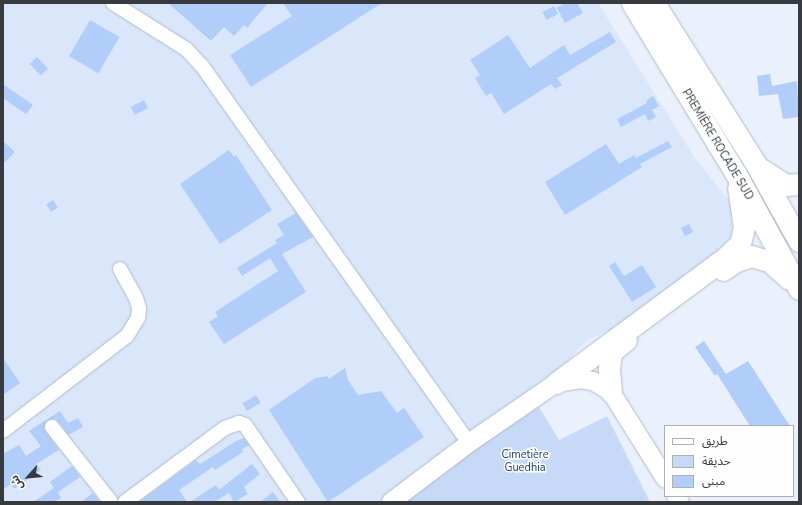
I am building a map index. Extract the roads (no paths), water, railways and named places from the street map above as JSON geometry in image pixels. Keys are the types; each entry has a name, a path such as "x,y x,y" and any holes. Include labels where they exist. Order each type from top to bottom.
{"highway":[{"name":"PREMIÈRE ROCADE SUD","path":"632,3 736,174 799,288"},
{"name":"PREMIÈRE ROCADE SUD","path":"654,3 757,166 799,241"},
{"path":"757,166 786,185 799,184"},
{"path":"556,383 726,257 740,244 744,227 736,174"},
{"path":"611,392 609,369 612,352 736,261 751,256 768,261 799,288"}],"main road":[{"path":"391,502 469,443 556,383 586,380 611,392 664,476"}],"street":[{"path":"113,3 186,49 202,66 469,443"},
{"path":"3,431 126,336 138,318 139,308 136,298 120,269"},
{"path":"125,502 225,428 239,424 245,425 298,502"},
{"path":"52,427 111,502"}],"park label":[{"name":"Cimetière Guedhia","path":"525,462"}]}
